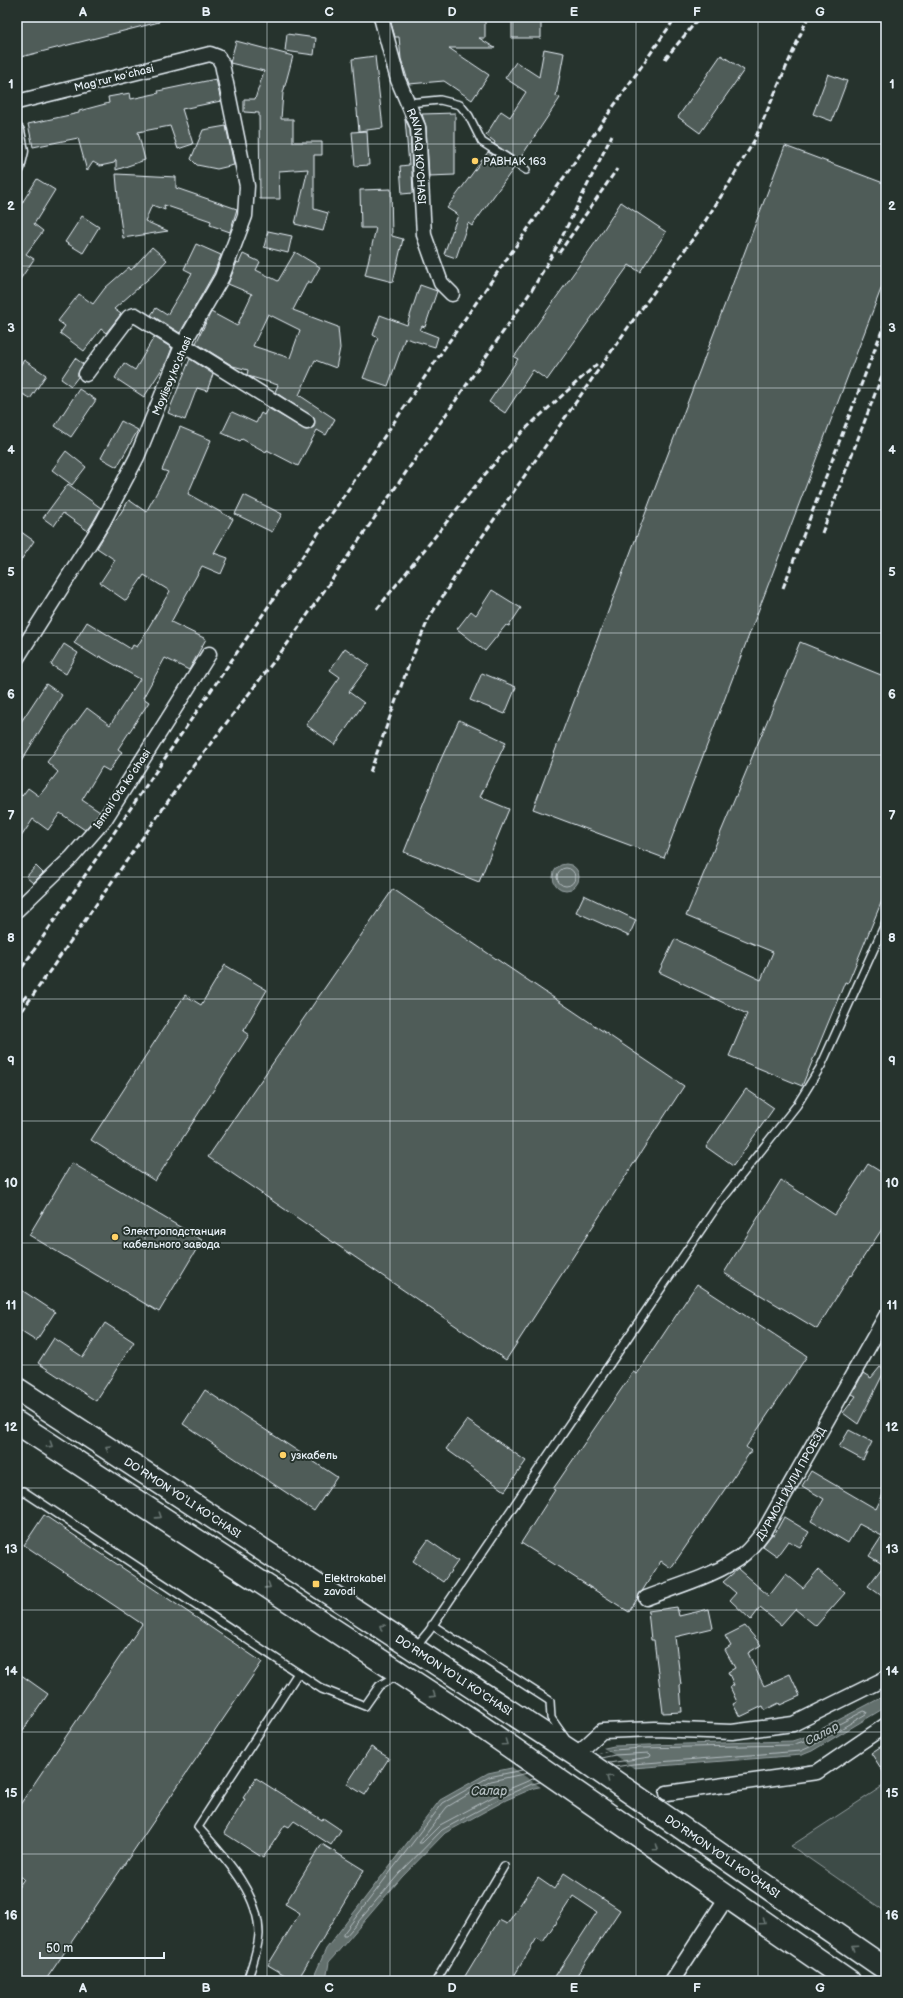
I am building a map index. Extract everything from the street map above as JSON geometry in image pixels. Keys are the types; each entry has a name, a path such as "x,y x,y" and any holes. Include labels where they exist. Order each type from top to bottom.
{"main road":[{"name":"DO‘RMON YO‘LI KO‘CHASI","path":"17,1389 415,1648 576,1755 886,1969"},
{"path":"17,1424 473,1721 849,1981"},
{"path":"400,1673 415,1648"}],"street":[{"name":"RAVNAQ KO'CHASI","path":"381,17 398,80 418,127 424,235 441,283 452,294"},
{"name":"Magʻrur koʻchasi","path":"17,102 210,54"},
{"name":"Moylisoy koʻchasi","path":"17,658 103,522 137,457 182,346 222,277 245,216 247,186 222,64 218,57 210,54"},
{"path":"17,131 21,151 17,168"},
{"path":"86,374 132,315 307,422"},
{"name":"Ismoil Ota koʻchasi","path":"17,910 72,857 105,819 209,654"},
{"name":"ДУРМОН ЙУЛИ ПРОЕЗД","path":"646,1598 717,1570 743,1555 754,1544 764,1531 886,1316"},
{"path":"576,1755 602,1731 655,1729 732,1732 793,1724 886,1678"},
{"path":"667,1793 817,1772 886,1725"},
{"path":"672,1981 727,1897"}],"lane":[{"path":"408,104 440,100 460,105 469,116 482,142 526,170"},
{"path":"415,1648 716,1206 797,1105 821,1066 886,922"},
{"path":"23,1491 322,1689 366,1706 379,1686 400,1673"},
{"path":"432,1625 550,1701 552,1718 576,1755"},
{"path":"247,1981 255,1957 259,1933 255,1912 241,1877 198,1827 298,1673"},
{"path":"436,1981 504,1866"}],"shaded area":[{"path":"886,1784 886,1912 791,1846"}],"water":[{"path":"566,864 575,868 579,877 575,886 566,890 557,886 553,877 557,868"},
{"name":"Салар","path":"886,1695 886,1707 812,1751 802,1755 633,1768 534,1788 506,1800 445,1833 402,1877 329,1962 326,1981 312,1981 326,1949 440,1800 488,1773 614,1746 792,1741 808,1736"}],"pier":[{"path":"602,1747 635,1769 542,1788 510,1766"}],"building":[{"path":"17,17 158,17 159,22 17,58"},
{"path":"485,17 485,38 479,38 495,48 449,48 489,75 472,100 444,81 409,84 401,59 399,37 395,37 391,23 391,18"},
{"path":"512,17 541,17 541,38 512,38"},
{"path":"287,34 316,38 314,55 285,51"},
{"path":"236,41 293,56 283,93 281,119 293,119 293,142 322,142 322,155 314,155 314,209 328,213 323,231 295,224 308,169 279,171 280,199 260,199 259,113 244,112 244,99 255,99 264,71 230,63"},
{"path":"544,49 564,53 556,96 560,98 519,160 494,144 495,142 486,135 501,111 510,117 526,92 505,78 516,62 539,77"},
{"path":"721,55 744,70 700,133 678,117"},
{"path":"375,56 383,128 359,131 352,59"},
{"path":"828,74 847,81 832,121 813,114"},
{"path":"216,79 221,101 182,109 193,144 178,149 170,126 138,132 145,160 116,170 116,160 114,163 100,166 93,162 87,171 78,138 33,147 28,124 79,113 79,111 109,103 108,97 130,93 131,99 159,93 158,91"},
{"path":"455,113 455,175 429,176 426,127 422,114"},
{"path":"405,119 410,129 413,193 402,194 400,166 409,165"},
{"path":"226,126 234,165 217,169 197,165 191,159 203,130"},
{"path":"367,131 369,165 355,166 352,132"},
{"path":"785,146 886,184 886,276 664,858 533,809"},
{"path":"488,152 514,168 472,226 468,223 456,258 444,254 458,215 447,208"},
{"path":"116,174 176,177 176,188 237,209 230,232 210,225 211,221 164,205 165,210 152,205 145,221 168,231 123,238"},
{"path":"37,179 55,190 34,224 43,231 26,254 34,259 17,284 17,211"},
{"path":"391,189 392,236 403,239 393,282 365,275 376,228 361,228 360,190"},
{"path":"621,202 666,232 640,272 629,265 547,380 533,370 505,413 489,402 518,359 514,357 595,243"},
{"path":"82,216 99,227 83,253 65,242"},
{"path":"268,231 292,236 288,253 264,247"},
{"path":"196,244 221,255 214,273 180,333 151,315 156,308 167,315 192,273 184,269"},
{"path":"152,247 167,260 155,273 114,309 121,314 106,333 101,329 84,351 60,333 65,326 58,321 79,294 93,304 105,288 129,267 131,270"},
{"path":"295,252 320,267 311,283 308,281 293,310 338,327 340,348 336,368 315,360 299,395 335,419 326,435 317,430 298,466 267,450 266,452 242,439 240,441 222,433 232,412 256,423 261,413 264,415 268,408 306,430 314,427 314,418 275,392 278,385 248,376 248,370 233,366 196,343 211,312 237,326 252,294 228,284 237,262 239,263 243,254 260,262 256,270 278,281","holes":["268,314 300,330 290,358 253,346"]},
{"path":"420,285 437,291 425,327 422,326 420,330 438,337 435,347 405,338 388,386 363,378 378,338 373,335 380,315 407,325"},
{"path":"154,337 172,348 167,361 144,397 115,378 124,363 135,370"},
{"path":"75,358 83,364 78,373 78,377 71,386 61,379"},
{"path":"190,359 213,374 207,391 197,388 185,420 168,413"},
{"path":"24,360 46,375 30,399 17,390 17,370"},
{"path":"79,389 96,400 71,437 55,426"},
{"path":"121,421 138,430 117,467 101,458"},
{"path":"180,427 211,440 188,494 233,519 214,553 228,558 221,574 202,566 171,622 206,639 189,670 165,658 143,698 149,702 118,749 122,752 109,771 102,767 82,800 100,812 85,830 60,813 48,830 33,819 17,843 17,792 22,796 28,788 39,796 58,772 47,762 87,708 110,725 140,679 99,656 98,658 74,643 87,622 131,649 133,645 137,647 170,591 144,575 126,601 100,583 115,560 97,548 114,519 116,520 129,500 146,512 168,472 162,470"},
{"path":"66,451 86,467 72,485 52,470"},
{"path":"68,484 101,508 88,531 63,513 54,526 43,518"},
{"path":"244,495 282,514 272,532 235,514"},
{"path":"17,529 34,541 17,566"},
{"path":"492,590 521,608 509,626 506,625 485,651 457,629 471,611 476,615"},
{"path":"800,642 886,677 886,891 848,983 845,982 802,1086 729,1056 747,1014 659,972 675,939 761,980 773,952 686,916"},
{"path":"64,644 78,653 66,674 51,665"},
{"path":"345,648 369,665 349,692 364,703 335,745 306,725 340,677 330,670"},
{"path":"482,673 516,687 505,714 470,700"},
{"path":"46,684 62,695 17,768 17,728"},
{"path":"459,720 506,742 480,797 509,809 479,882 404,852 441,759"},
{"path":"36,866 43,873 33,883 26,877"},
{"path":"393,889 684,1086 506,1360 208,1157"},
{"path":"584,895 636,920 629,936 576,912"},
{"path":"225,965 267,990 243,1031 249,1035 155,1181 91,1140 185,995 201,1005"},
{"path":"746,1089 774,1108 733,1166 706,1147"},
{"name":"Электроподстанция кабельного завода","path":"72,1163 202,1240 159,1312 29,1235"},
{"path":"868,1164 886,1175 886,1223 851,1276 850,1275 817,1329 724,1273 781,1180 835,1215"},
{"path":"697,1284 807,1356 746,1447 751,1451 671,1568 661,1561 629,1612 521,1543 555,1490 553,1489 633,1372 637,1374"},
{"path":"17,1287 55,1312 36,1341 17,1329"},
{"path":"105,1323 134,1342 96,1401 38,1363 54,1338 83,1357"},
{"path":"880,1367 885,1370 858,1424 843,1413 856,1396 852,1394 863,1373 871,1378"},
{"path":"205,1390 337,1477 314,1511 183,1424"},
{"path":"467,1420 526,1461 505,1491 446,1449"},
{"path":"849,1430 872,1442 863,1460 839,1447"},
{"path":"811,1471 876,1509 886,1488 886,1599 868,1586 884,1565 869,1556 882,1536 859,1524 848,1543 811,1521 824,1499 802,1486"},
{"path":"44,1515 262,1662 45,1981 17,1981 17,1889 24,1879 17,1874 17,1809 142,1624 24,1545"},
{"path":"784,1517 809,1532 800,1547 788,1541 777,1556 763,1546 772,1534 774,1535"},
{"path":"428,1540 458,1561 443,1582 413,1561"},
{"path":"738,1569 769,1596 786,1574 803,1588 818,1570 845,1593 816,1626 795,1609 781,1625 760,1608 751,1620 730,1600 736,1593 723,1582"},
{"path":"677,1607 679,1616 709,1609 713,1628 675,1637 681,1685 682,1712 663,1713 654,1640 651,1640 648,1611"},
{"path":"745,1626 761,1645 748,1653 764,1686 790,1674 800,1696 780,1705 779,1703 765,1710 763,1706 740,1717 733,1704 737,1702 730,1687 734,1685 728,1672 735,1668 725,1650 731,1646 725,1636"},
{"path":"17,1672 48,1694 17,1739"},
{"path":"886,1743 886,1776 871,1753"},
{"path":"371,1747 389,1758 365,1795 347,1784"},
{"path":"256,1778 322,1820 323,1818 341,1830 331,1845 294,1821 289,1827 285,1825 263,1858 224,1833"},
{"path":"322,1844 364,1870 297,1981 295,1981 268,1965 300,1913 285,1904"},
{"path":"564,1873 620,1910 573,1981 552,1981 597,1912 573,1896 543,1942 537,1938 511,1981 462,1981 499,1920 507,1924 538,1878 554,1889"}],"railway":[{"path":"17,975 448,343 676,17"},
{"path":"665,59 700,17"},
{"path":"370,772 408,667 429,618 463,564 629,326 700,229 727,187 754,141 808,17"},
{"path":"17,1018 187,774 288,643 532,290 560,241 612,135"},
{"path":"559,253 617,169"},
{"path":"783,588 886,320"},
{"path":"377,609 481,479 522,432 598,363"},
{"path":"822,533 886,365"},
{"path":"17,1007 27,995"}],"place":[{"name":"РАВНАК 163","path":"475,161"},
{"name":"Электроподстанция кабельного завода","path":"115,1237"},
{"name":"узкабель","path":"283,1455"},
{"name":"Elektrokabel zavodi","path":"316,1584"}]}
